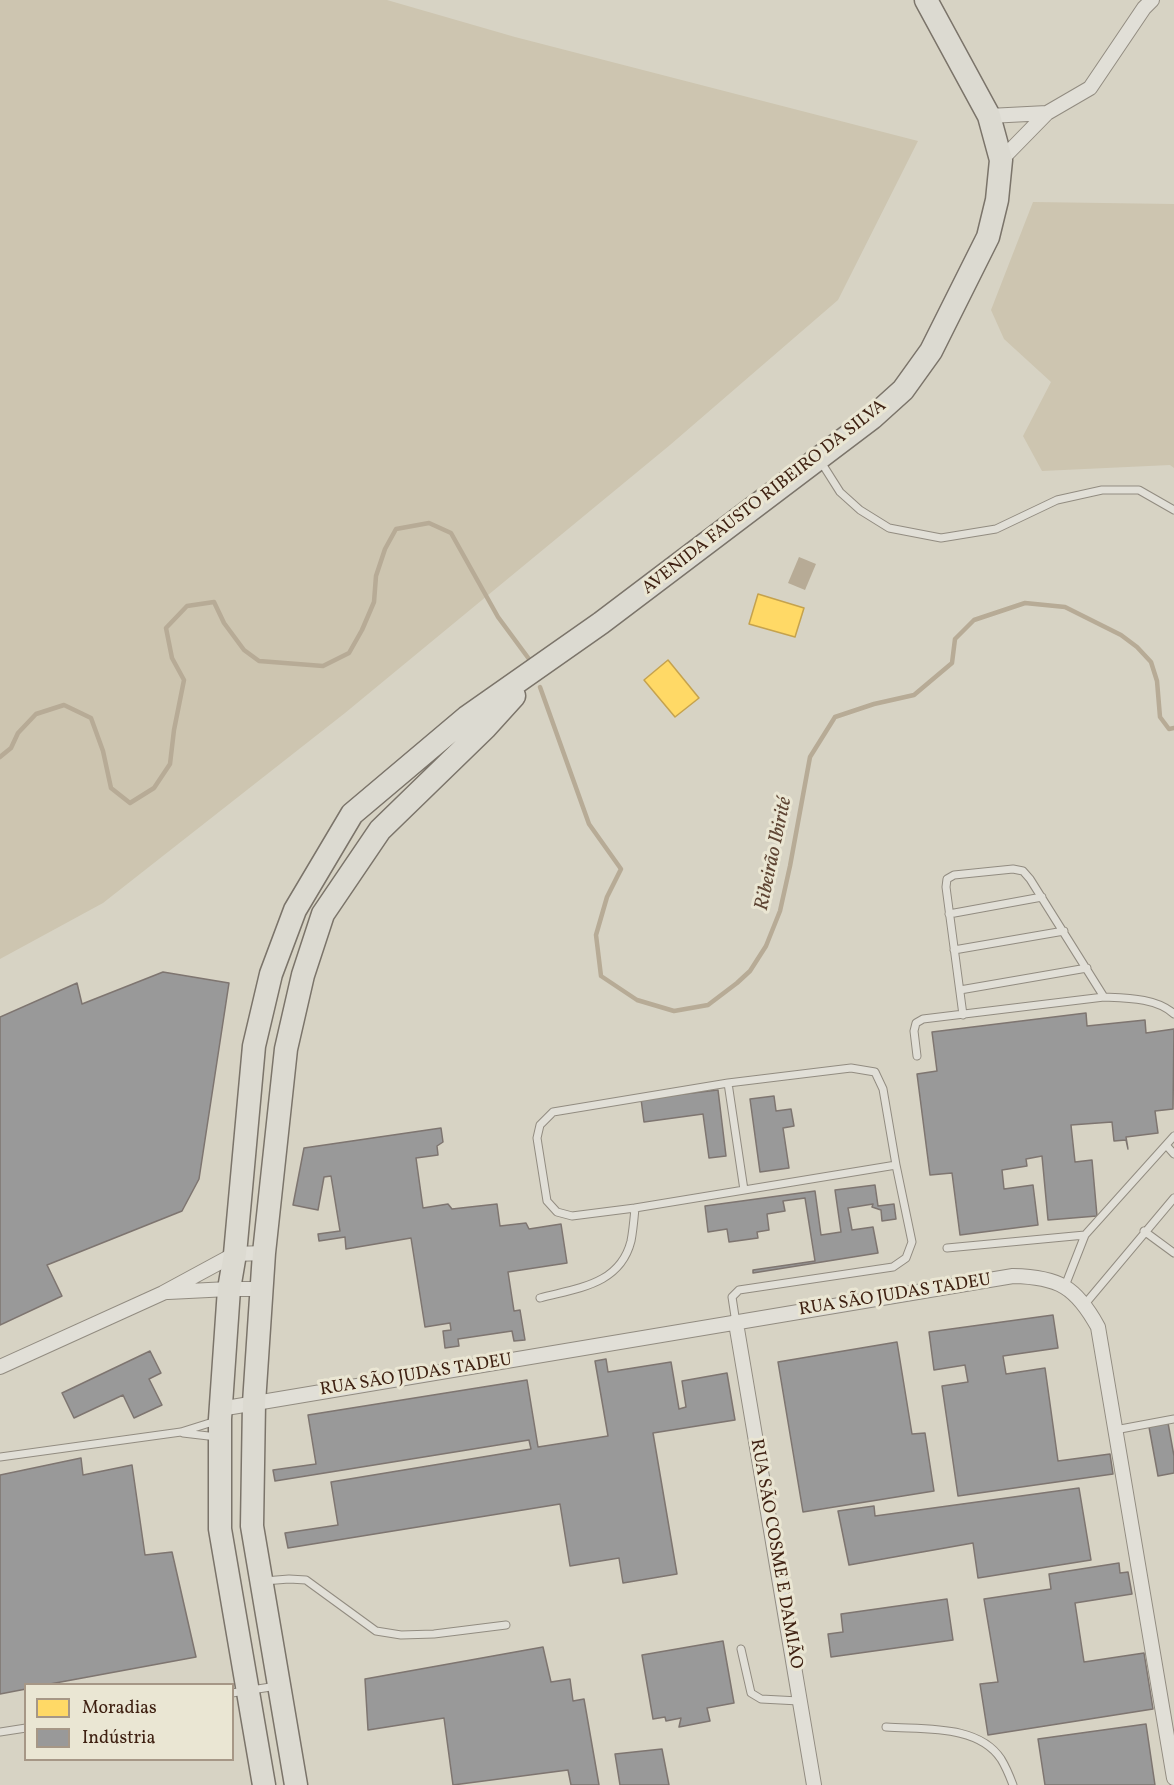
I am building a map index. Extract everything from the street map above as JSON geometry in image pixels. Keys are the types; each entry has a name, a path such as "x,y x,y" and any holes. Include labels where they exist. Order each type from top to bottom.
{"main road":[{"name":"AVENIDA FAUSTO RIBEIRO DA SILVA","path":"539,668 872,418 903,390 931,351 988,237 997,200 1001,160 989,116 926,0"},
{"path":"264,1785 240,1692 220,1529 220,1422 229,1289 235,1254 254,1046 271,974 295,910 352,814 467,717 539,668"},
{"path":"296,1785 252,1526 254,1403 264,1253 286,1049 303,975 323,914 380,830 485,728 539,668"},
{"path":"352,814 380,830"},
{"path":"220,1529 252,1526"}],"street":[{"path":"1001,160 1047,113 1090,88 1144,8 1152,0"},
{"path":"989,116 1047,113"},
{"path":"0,1367 163,1293 235,1254 264,1253"},
{"name":"RUA SÃO JUDAS TADEU","path":"220,1422 254,1403 1013,1276 1040,1277 1065,1286 1085,1304 1098,1327 1171,1735 1174,1778"},
{"path":"163,1293 262,1289"},
{"name":"RUA SÃO COSME E DAMIÃO","path":"736,1323 814,1785"}],"lane":[{"path":"820,459 840,492 860,510 889,528 941,538 996,529 1057,500 1102,490 1139,490 1174,510"},
{"path":"963,1015 946,887 947,879 954,875 1013,869 1023,871 1042,897 1104,996"},
{"path":"949,914 1042,897"},
{"path":"954,950 1064,931"},
{"path":"960,990 1087,968"},
{"path":"917,1056 914,1031 916,1023 923,1019 1104,996 1133,998 1166,1006 1174,1014"},
{"path":"736,1323 732,1297 739,1290 893,1267 906,1258 912,1242 883,1089 875,1072 851,1068 728,1083 553,1112 540,1125 537,1138 547,1201 557,1212 572,1216 635,1208 896,1165"},
{"path":"728,1083 744,1190"},
{"path":"1065,1286 1085,1235 1174,1136"},
{"path":"1166,1145 1174,1154"},
{"path":"1085,1304 1174,1197"},
{"path":"540,1298 602,1281 620,1266 631,1242 635,1208"},
{"path":"1144,1231 1174,1253"},
{"path":"947,1248 1085,1235"},
{"path":"1115,1430 1174,1419"},
{"path":"0,1457 181,1432 220,1422"},
{"path":"181,1432 220,1422"},
{"path":"262,1581 306,1580 376,1631 401,1635 423,1634 506,1625"},
{"path":"741,1649 751,1693 755,1697 761,1700 800,1701"},
{"path":"240,1692 279,1685"},
{"path":"886,1727 957,1732 983,1741 1000,1758 1013,1785"},
{"path":"0,1732 24,1728"}],"shaded area":[{"path":"0,0 387,0 515,37 918,141 838,300 670,445 345,713 103,903 0,959"},
{"path":"1033,202 1174,204 1174,468 1170,465 1042,471 1023,436 1051,382 1004,339 991,310"},
{"path":"799,557 816,564 805,590 788,583"}],"building: Moradias":[{"path":"758,594 804,608 795,637 749,624"},
{"path":"668,660 699,698 675,717 644,680"}],"building: Indústria":[{"path":"163,972 229,983 199,1179 182,1211 47,1265 62,1296 0,1325 0,1017 77,983 82,1004"},
{"path":"1086,1013 1087,1026 1145,1020 1146,1033 1174,1029 1173,1109 1155,1111 1158,1133 1126,1137 1128,1149 1126,1140 1114,1141 1112,1122 1071,1125 1075,1162 1092,1160 1097,1216 1048,1220 1042,1156 1026,1159 1027,1166 1002,1170 1004,1189 1033,1185 1038,1225 960,1235 952,1173 930,1175 917,1074 937,1071 932,1032"},
{"path":"718,1090 726,1156 709,1158 703,1114 644,1122 641,1099"},
{"path":"774,1096 776,1111 791,1109 794,1126 783,1128 789,1168 760,1172 750,1099"},
{"path":"441,1128 443,1142 437,1146 438,1155 416,1158 423,1208 448,1204 452,1209 497,1204 500,1226 526,1223 529,1229 561,1224 567,1263 508,1272 514,1311 520,1310 525,1340 514,1341 512,1331 458,1339 459,1346 445,1348 443,1331 451,1330 450,1323 425,1327 411,1238 346,1249 345,1237 319,1241 318,1234 340,1231 331,1176 324,1177 318,1210 293,1205 304,1148"},
{"path":"875,1185 878,1206 894,1204 896,1219 882,1221 881,1210 872,1207 873,1204 848,1208 852,1230 873,1227 878,1253 753,1273 753,1270 815,1261 805,1198 783,1201 785,1211 767,1214 769,1230 757,1232 758,1238 729,1242 727,1229 708,1232 705,1206 815,1191 821,1235 841,1232 835,1190"},
{"path":"1053,1315 1058,1348 1003,1356 1006,1374 1045,1368 1058,1461 1110,1454 1113,1474 958,1496 942,1386 968,1382 965,1365 934,1370 929,1332"},
{"path":"897,1342 912,1434 925,1433 934,1491 803,1512 778,1362"},
{"path":"150,1351 161,1373 149,1379 162,1405 134,1418 123,1395 74,1418 62,1393"},
{"path":"606,1359 608,1372 671,1362 679,1409 686,1407 682,1381 727,1373 735,1420 653,1433 677,1574 623,1583 619,1558 570,1566 560,1504 288,1548 285,1533 338,1525 331,1482 531,1449 529,1440 275,1481 273,1470 316,1464 308,1415 527,1380 538,1447 608,1436 595,1361"},
{"path":"1168,1423 1174,1456 1174,1473 1158,1476 1149,1427"},
{"path":"81,1458 83,1475 132,1465 145,1555 172,1552 196,1657 55,1683 24,1683 24,1689 0,1694 0,1475"},
{"path":"1079,1488 1091,1560 978,1578 973,1543 849,1565 838,1511 874,1506 875,1516"},
{"path":"1119,1563 1120,1573 1128,1572 1132,1594 1075,1603 1084,1662 1144,1653 1153,1709 988,1735 980,1684 998,1682 984,1599 1051,1589 1049,1574"},
{"path":"947,1599 953,1640 831,1657 828,1634 843,1632 841,1614"},
{"path":"723,1641 734,1703 707,1708 710,1721 679,1727 681,1718 666,1721 665,1717 653,1719 642,1655"},
{"path":"543,1647 551,1682 570,1679 573,1701 584,1699 599,1785 571,1785 568,1770 453,1785 444,1718 368,1730 365,1679"},
{"path":"1146,1724 1155,1785 1045,1785 1038,1739"},
{"path":"662,1749 669,1785 620,1785 615,1754"}],"waterway":[{"name":"Ribeirão Ibirité","path":"0,757 11,748 18,733 36,714 64,705 91,718 103,751 111,788 130,803 154,788 170,764 184,680 172,658 166,628 187,606 214,602 224,623 244,650 259,661 323,666 349,653 362,630 374,602 376,576 385,549 396,529 429,523 451,533 498,617 529,659"},
{"name":"Ribeirão Ibirité","path":"540,687 589,824 621,869 607,897 596,935 601,976 637,1000 674,1011 708,1005 750,971 766,946 780,911 810,757 835,717 874,704 914,695 952,663 955,639 974,620 1025,603 1065,607 1121,635 1151,662 1157,681 1160,717 1169,729 1174,728"}]}
